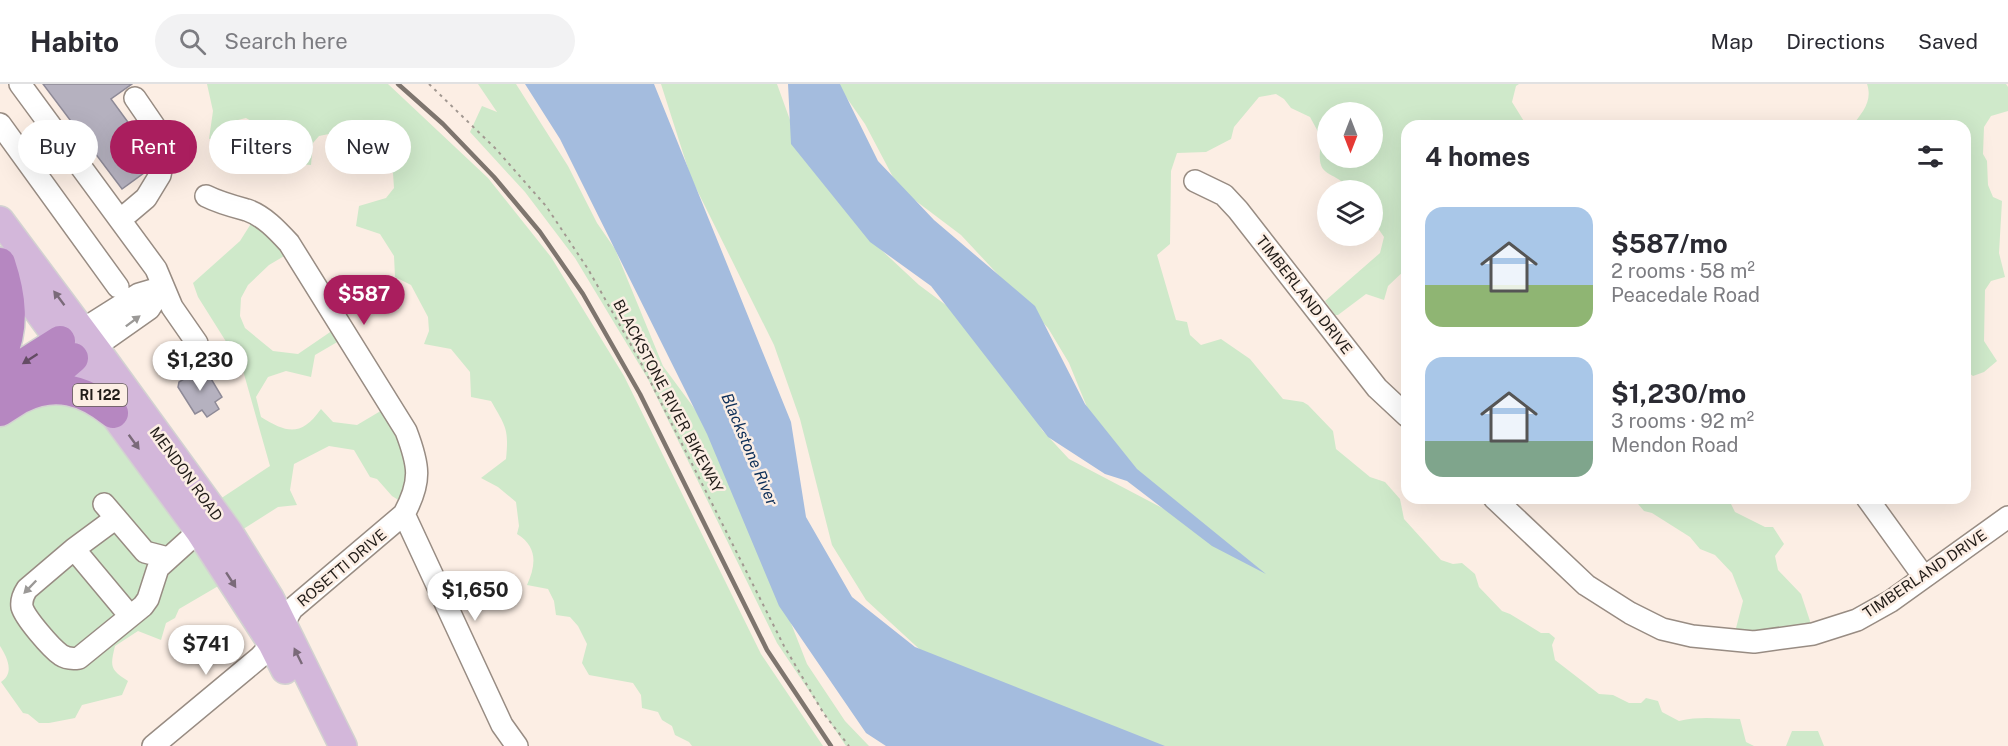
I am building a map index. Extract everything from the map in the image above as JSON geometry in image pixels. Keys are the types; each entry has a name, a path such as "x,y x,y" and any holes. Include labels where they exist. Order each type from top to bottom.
{"highway":[{"path":"0,262 8,289 11,312 9,334 0,359"},
{"path":"7,396 52,377 78,344"},
{"path":"7,396 69,389 91,397 113,413"}],"main road":[{"name":"MENDON ROAD","path":"0,220 78,344 208,523"},
{"name":"MENDON ROAD","path":"0,262 78,344 113,413 257,576 277,634 324,746"},
{"name":"MENDON ROAD","path":"277,634 343,746"}],"street":[{"path":"20,84 156,269 172,307 197,343"},
{"path":"120,220 146,198 160,175 163,161 161,136 135,98"},
{"path":"0,124 118,287"},
{"name":"TIMBERLAND DRIVE","path":"1195,181 1224,195 1238,210 1377,388 1401,410"},
{"path":"206,196 225,206 249,211 266,220 280,232 364,361 406,431 417,471 417,483 415,494 404,514 502,725 517,746"},
{"path":"78,344 139,294 163,287"},
{"name":"TIMBERLAND DRIVE","path":"1500,504 1586,585 1630,613 1662,629 1692,636 1754,642 1813,634 1857,620 1891,601 2008,517"},
{"path":"1871,504 1924,577"},
{"path":"168,558 145,552 110,511 74,549 27,589 22,597 22,606 27,616 60,654 69,659 79,658 143,606 148,599 158,568 208,523"},
{"name":"ROSETTI DRIVE","path":"153,746 260,657 292,609 404,514"},
{"path":"74,549 130,616"}],"path":[{"name":"BLACKSTONE RIVER BIKEWAY","path":"429,84 495,148 546,206 588,269 639,359 784,646 824,714 849,746"}],"green space":[{"path":"207,84 388,84 488,178 551,257 624,376 761,654 823,746 692,746 675,735 672,726 662,720 658,712 642,708 641,695 633,683 589,675 582,663 587,644 578,626 570,617 556,615 554,601 548,589 527,585 533,557 529,545 517,534 519,526 516,502 498,487 481,478 506,459 507,434 500,417 491,401 471,397 470,372 451,349 424,344 429,331 428,317 411,285 395,277 394,256 380,234 356,226 359,206 386,198 394,188 393,174 411,174 411,120 325,120 325,135 319,136 313,143 313,120 249,120 246,118 212,120 213,111"},
{"path":"478,84 516,84 568,166 597,223 615,249 663,366 711,431 767,562 807,664 845,721 869,746 846,746 777,643 648,379 575,258 525,192 470,132 482,106 497,112"},
{"path":"661,84 777,84 799,145 876,245 919,285 978,329 1003,361 1042,430 1069,459 1168,511 1107,440 1091,417 1069,363 1048,328 961,235 908,195 894,179 865,124 837,84 1519,84 1516,86 1512,102 1523,120 1401,120 1401,274 1388,286 1384,300 1366,294 1338,315 1335,315 1325,301 1380,253 1383,246 1383,180 1340,180 1322,168 1383,168 1383,102 1317,102 1317,130 1310,117 1291,108 1284,99 1276,94 1259,97 1234,127 1231,139 1206,152 1177,153 1171,171 1170,244 1157,255 1176,320 1187,322 1190,335 1201,345 1221,339 1250,359 1283,399 1308,405 1333,431 1336,449 1370,477 1385,482 1400,499 1404,519 1441,560 1453,564 1462,563 1475,574 1479,587 1502,611 1541,633 1549,633 1555,638 1552,645 1555,660 1599,694 1613,695 1629,703 1641,703 1646,698 1658,701 1662,712 1679,721 1702,718 1740,719 1746,742 1754,746 1143,746 928,657 866,600 832,545 800,419 774,345 691,178"},
{"path":"1867,84 2006,84 2008,87 2008,111 1991,116 1984,127 1983,154 1987,161 1988,185 1993,197 2002,201 1999,253 2005,277 1991,281 1985,290 1984,341 1997,361 1984,372 1973,376 1971,374 1971,120 1856,120 1868,101"},
{"path":"259,211 296,249 269,265 248,285 241,298 240,316 245,328 273,351 298,354 339,326 351,334 315,355 311,377 286,371 268,377 256,397 261,417 293,430 307,424 321,409 333,422 357,425 389,406 410,434 408,506 392,496 377,479 370,477 354,450 329,446 294,464 290,490 297,505 278,507 237,533 214,503 270,466 242,367 198,297 193,283 240,241"},
{"path":"85,391 232,578 179,609 175,618 166,623 161,640 138,631 115,646 113,667 128,681 122,695 82,705 75,718 39,723 28,714 23,713 1,682 9,670 0,646 0,407"},
{"path":"1638,504 1731,504 1735,512 1765,527 1773,527 1784,544 1775,556 1778,570 1801,594 1812,627 1783,633 1735,632 1743,601 1732,573 1715,555 1700,549 1690,537 1652,513 1644,511"},
{"path":"1792,731 1818,731 1824,746 1786,746"}],"water":[{"name":"Blackstone River","path":"525,84 654,84 791,422 806,517 852,597 915,647 1165,746 886,746 866,733 779,606 707,434 560,139"},
{"path":"788,84 840,84 878,161 934,220 1035,306 1085,404 1137,469 1266,574 1212,546 1127,481 1105,474 1048,437 931,286 870,242 791,144"}],"building":[{"path":"43,84 132,84 111,99 126,120 110,120 110,173 98,157 98,120 70,120"},
{"path":"111,174 143,174 122,189"},
{"path":"204,367 222,397 215,402 219,409 207,417 202,410 195,414 178,387 179,382"}],"railway":[{"path":"398,84 443,124 494,177 540,232 583,294 640,394 767,650 831,746"}]}
